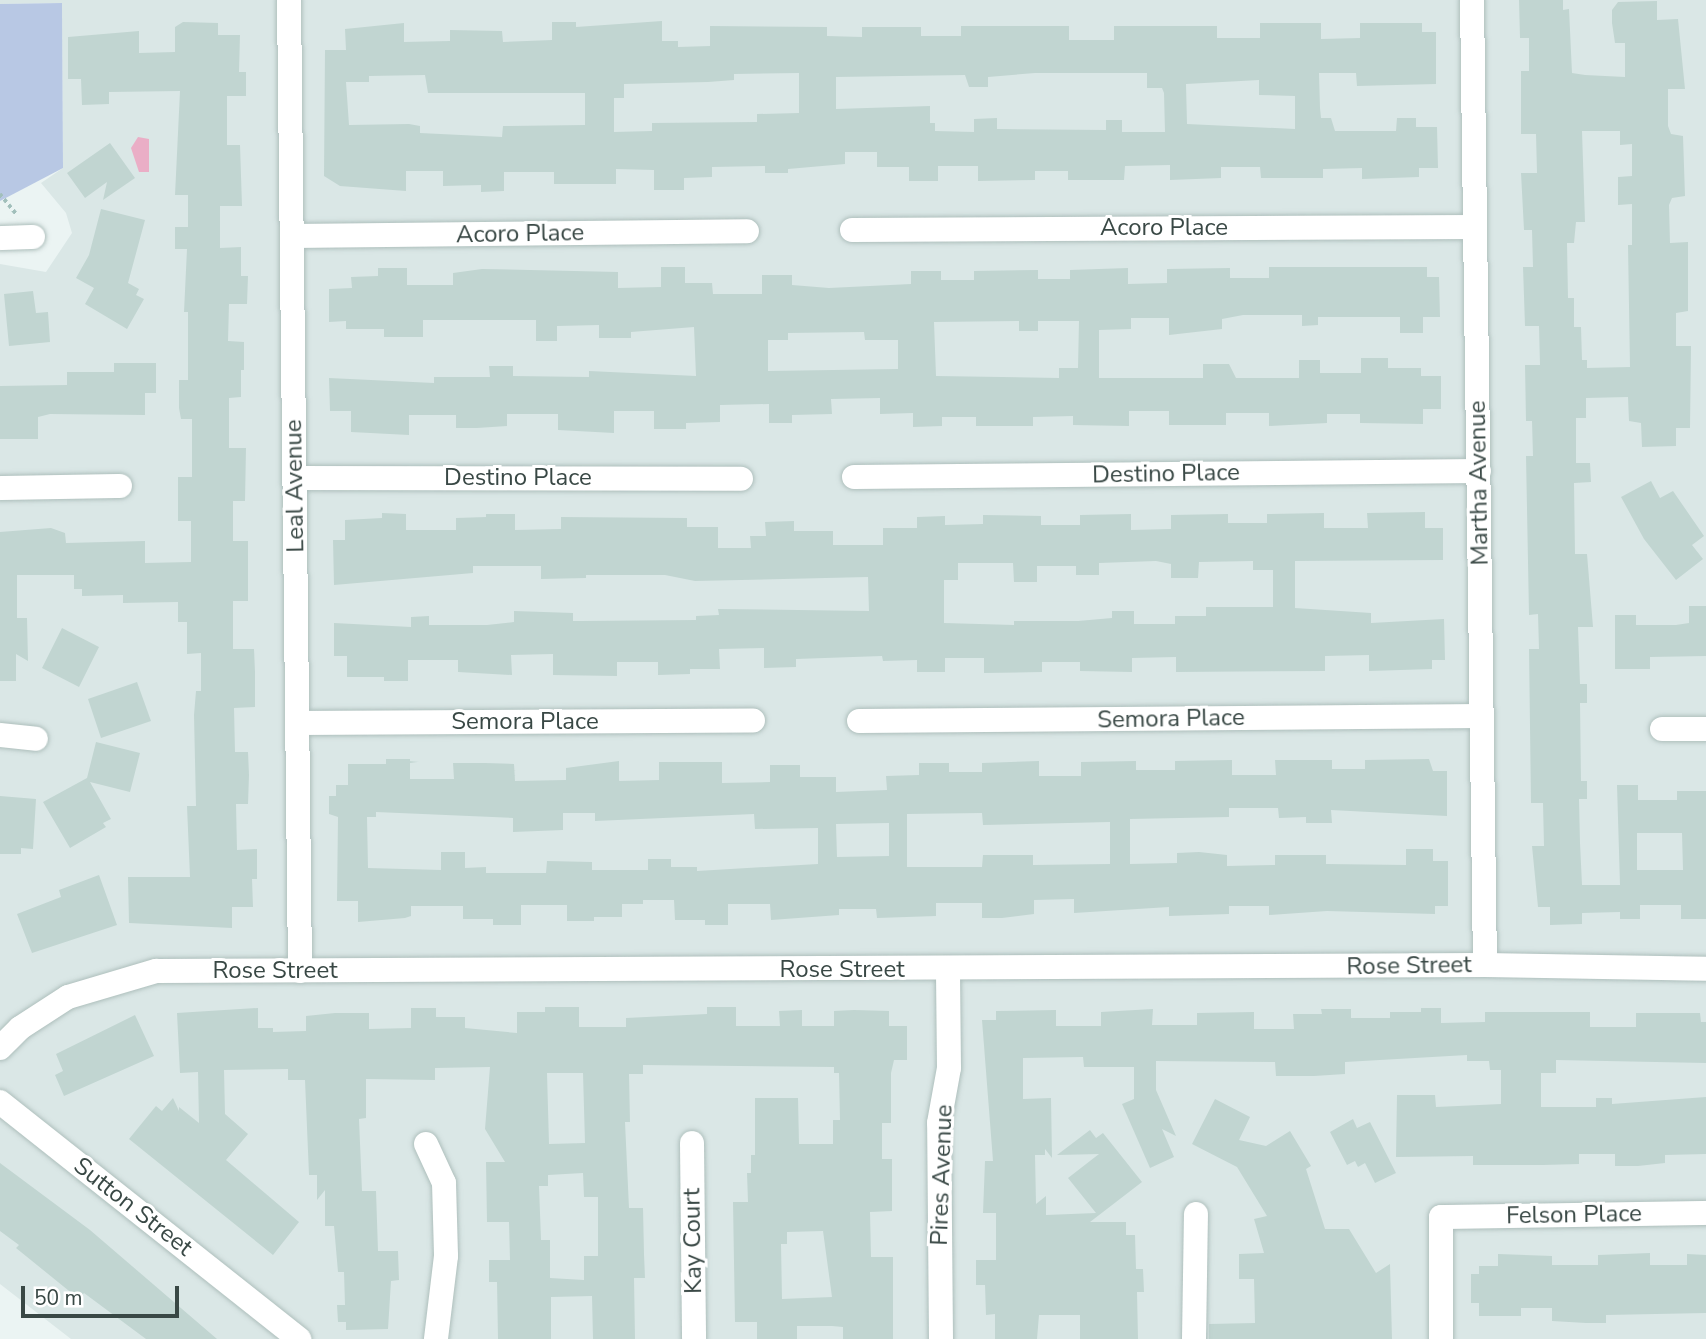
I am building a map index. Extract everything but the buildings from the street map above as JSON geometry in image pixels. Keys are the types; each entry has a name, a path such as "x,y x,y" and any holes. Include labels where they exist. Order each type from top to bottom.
{"street":[{"name":"Leal Avenue","path":"289,0 300,971"},
{"name":"Martha Avenue","path":"1472,0 1485,965"},
{"name":"Acoro Place","path":"852,230 1475,227"},
{"name":"Acoro Place","path":"292,236 747,231"},
{"path":"0,238 33,237"},
{"name":"Destino Place","path":"854,477 1479,471"},
{"name":"Destino Place","path":"295,478 741,479"},
{"path":"0,488 120,486"},
{"name":"Semora Place","path":"859,721 1482,716"},
{"name":"Semora Place","path":"297,723 753,721"},
{"path":"1662,729 1706,729"},
{"path":"0,735 36,739"},
{"name":"Rose Street","path":"0,1048 20,1028 68,997 110,982 156,971 948,970 1485,965 1706,969"},
{"name":"Pires Avenue","path":"941,1339 939,1123 949,1068 948,970"},
{"name":"Sutton Street","path":"0,1102 299,1339"},
{"name":"Kay Court","path":"692,1143 694,1339"},
{"path":"426,1144 444,1183 446,1256 436,1339"},
{"path":"1194,1339 1196,1213"},
{"name":"Felson Place","path":"1441,1339 1441,1217 1706,1213"}],"shaded area":[{"path":"0,0 1706,0 1706,1339 71,1339 0,1284 0,264 46,272 72,233 66,213 41,183 63,168 62,3 0,4"},
{"path":"62,3 63,168 0,201 0,4"},
{"path":"138,137 149,139 149,172 139,172 131,148"}]}
